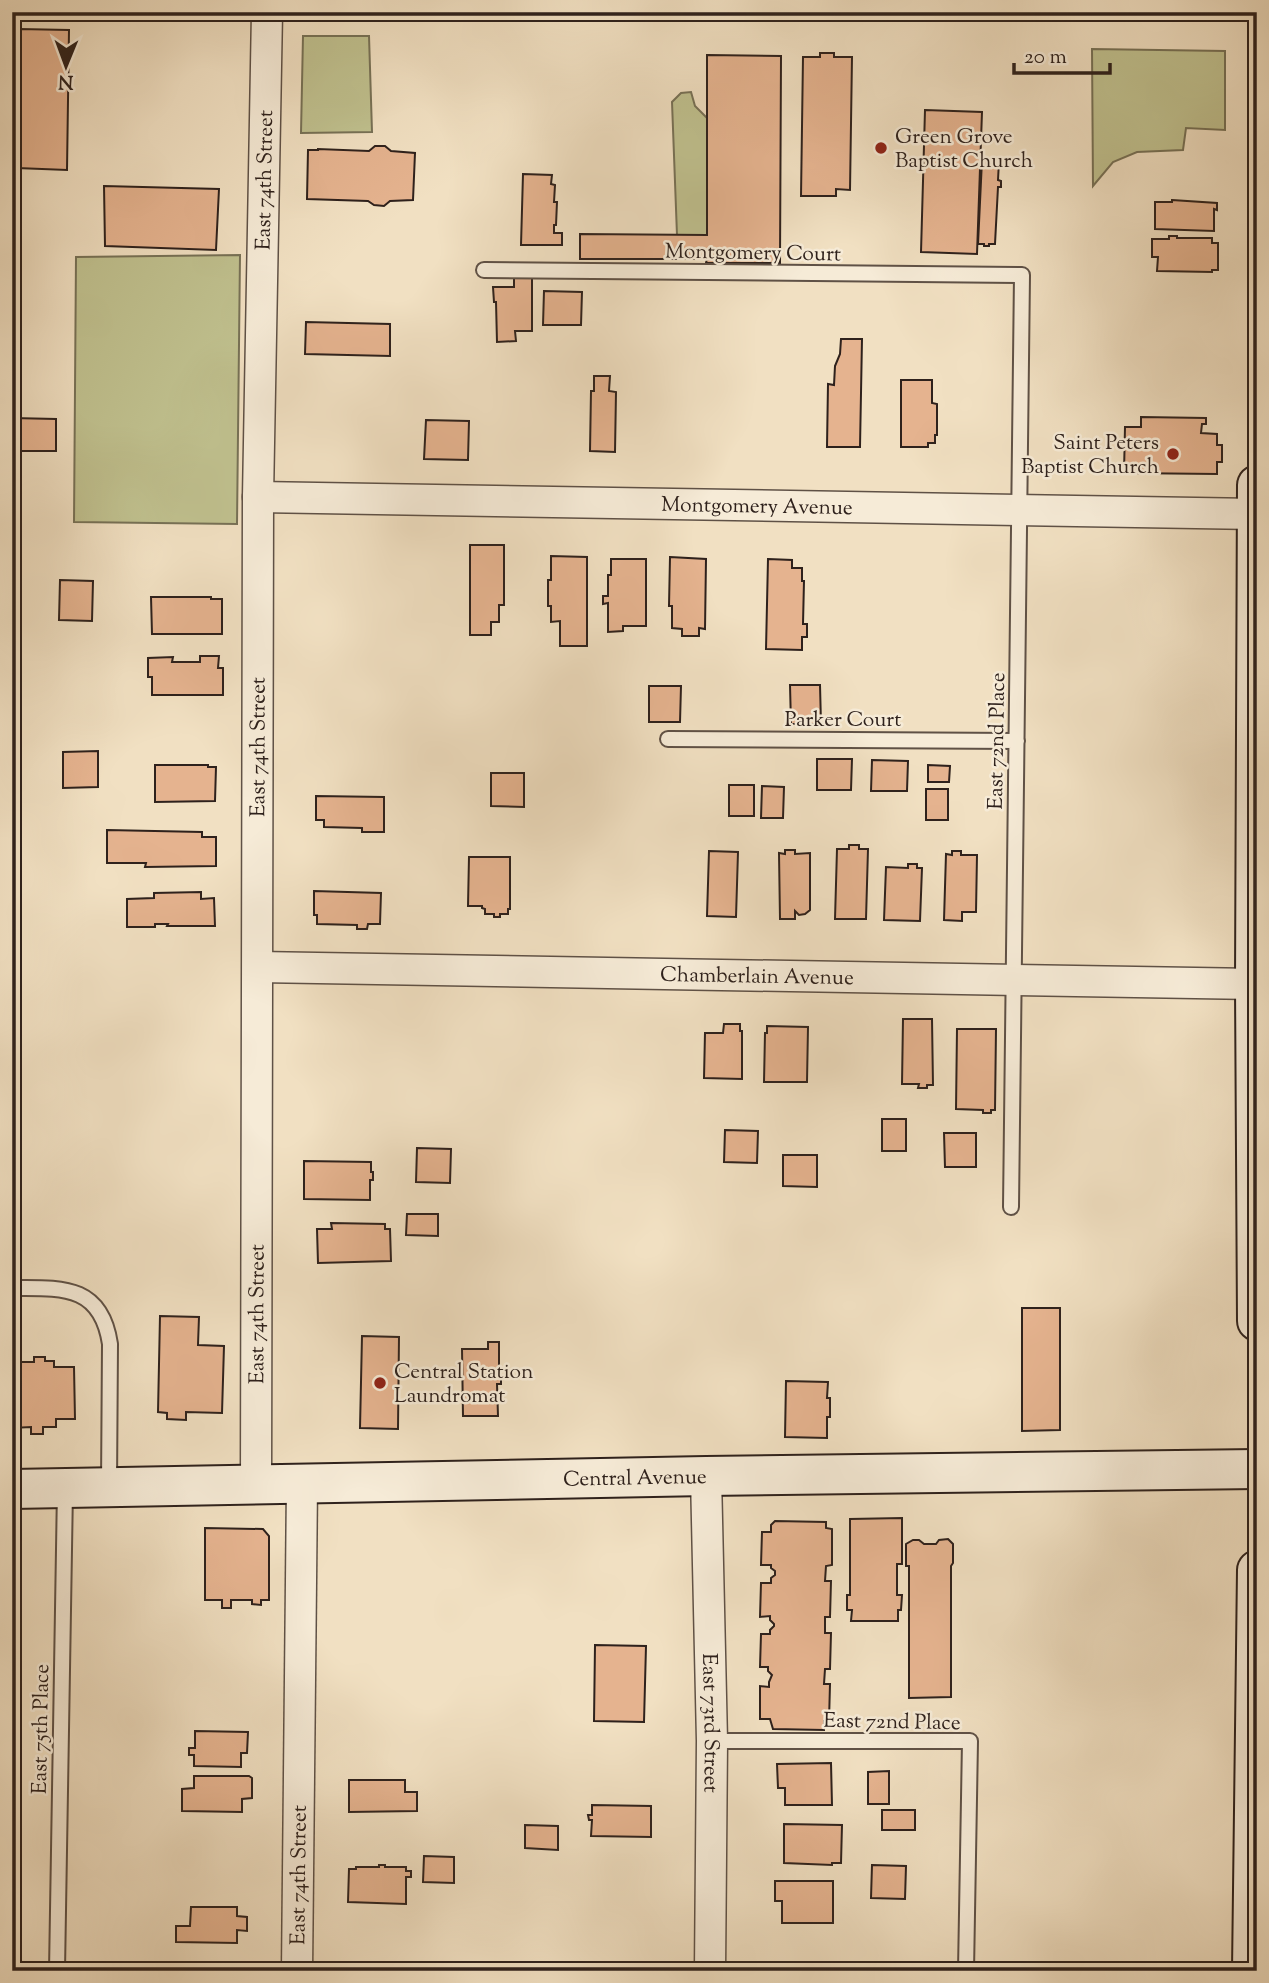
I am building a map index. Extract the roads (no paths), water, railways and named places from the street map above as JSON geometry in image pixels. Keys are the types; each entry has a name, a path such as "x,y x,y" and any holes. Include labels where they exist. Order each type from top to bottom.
{"street":[{"name":"East 74th Street","path":"256,1484 258,496 267,12"},
{"path":"1257,485 1257,1321"},
{"name":"Montgomery Avenue","path":"258,496 1256,514"},
{"name":"Chamberlain Avenue","path":"258,967 1255,984"},
{"name":"Central Avenue","path":"12,1489 1257,1469"},
{"name":"East 73rd Street","path":"706,1476 712,1741 710,1971"},
{"name":"East 74th Street","path":"297,1971 302,1484"},
{"path":"1252,1971 1257,1570"}],"lane":[{"name":"Montgomery Court","path":"484,270 1022,275"},
{"name":"East 72nd Place","path":"1011,1208 1022,275"},
{"name":"Parker Court","path":"668,739 1017,741"},
{"path":"12,1288 60,1288 77,1293 102,1316 110,1344 109,1487"},
{"name":"East 75th Place","path":"57,1971 65,1488"},
{"name":"East 72nd Place","path":"712,1741 970,1741 966,1971"}],"place":[{"name":"Green Grove Baptist Church","path":"881,148"},
{"name":"Saint Peters Baptist Church","path":"1173,454"},
{"name":"Central Station Laundromat","path":"380,1383"}]}
